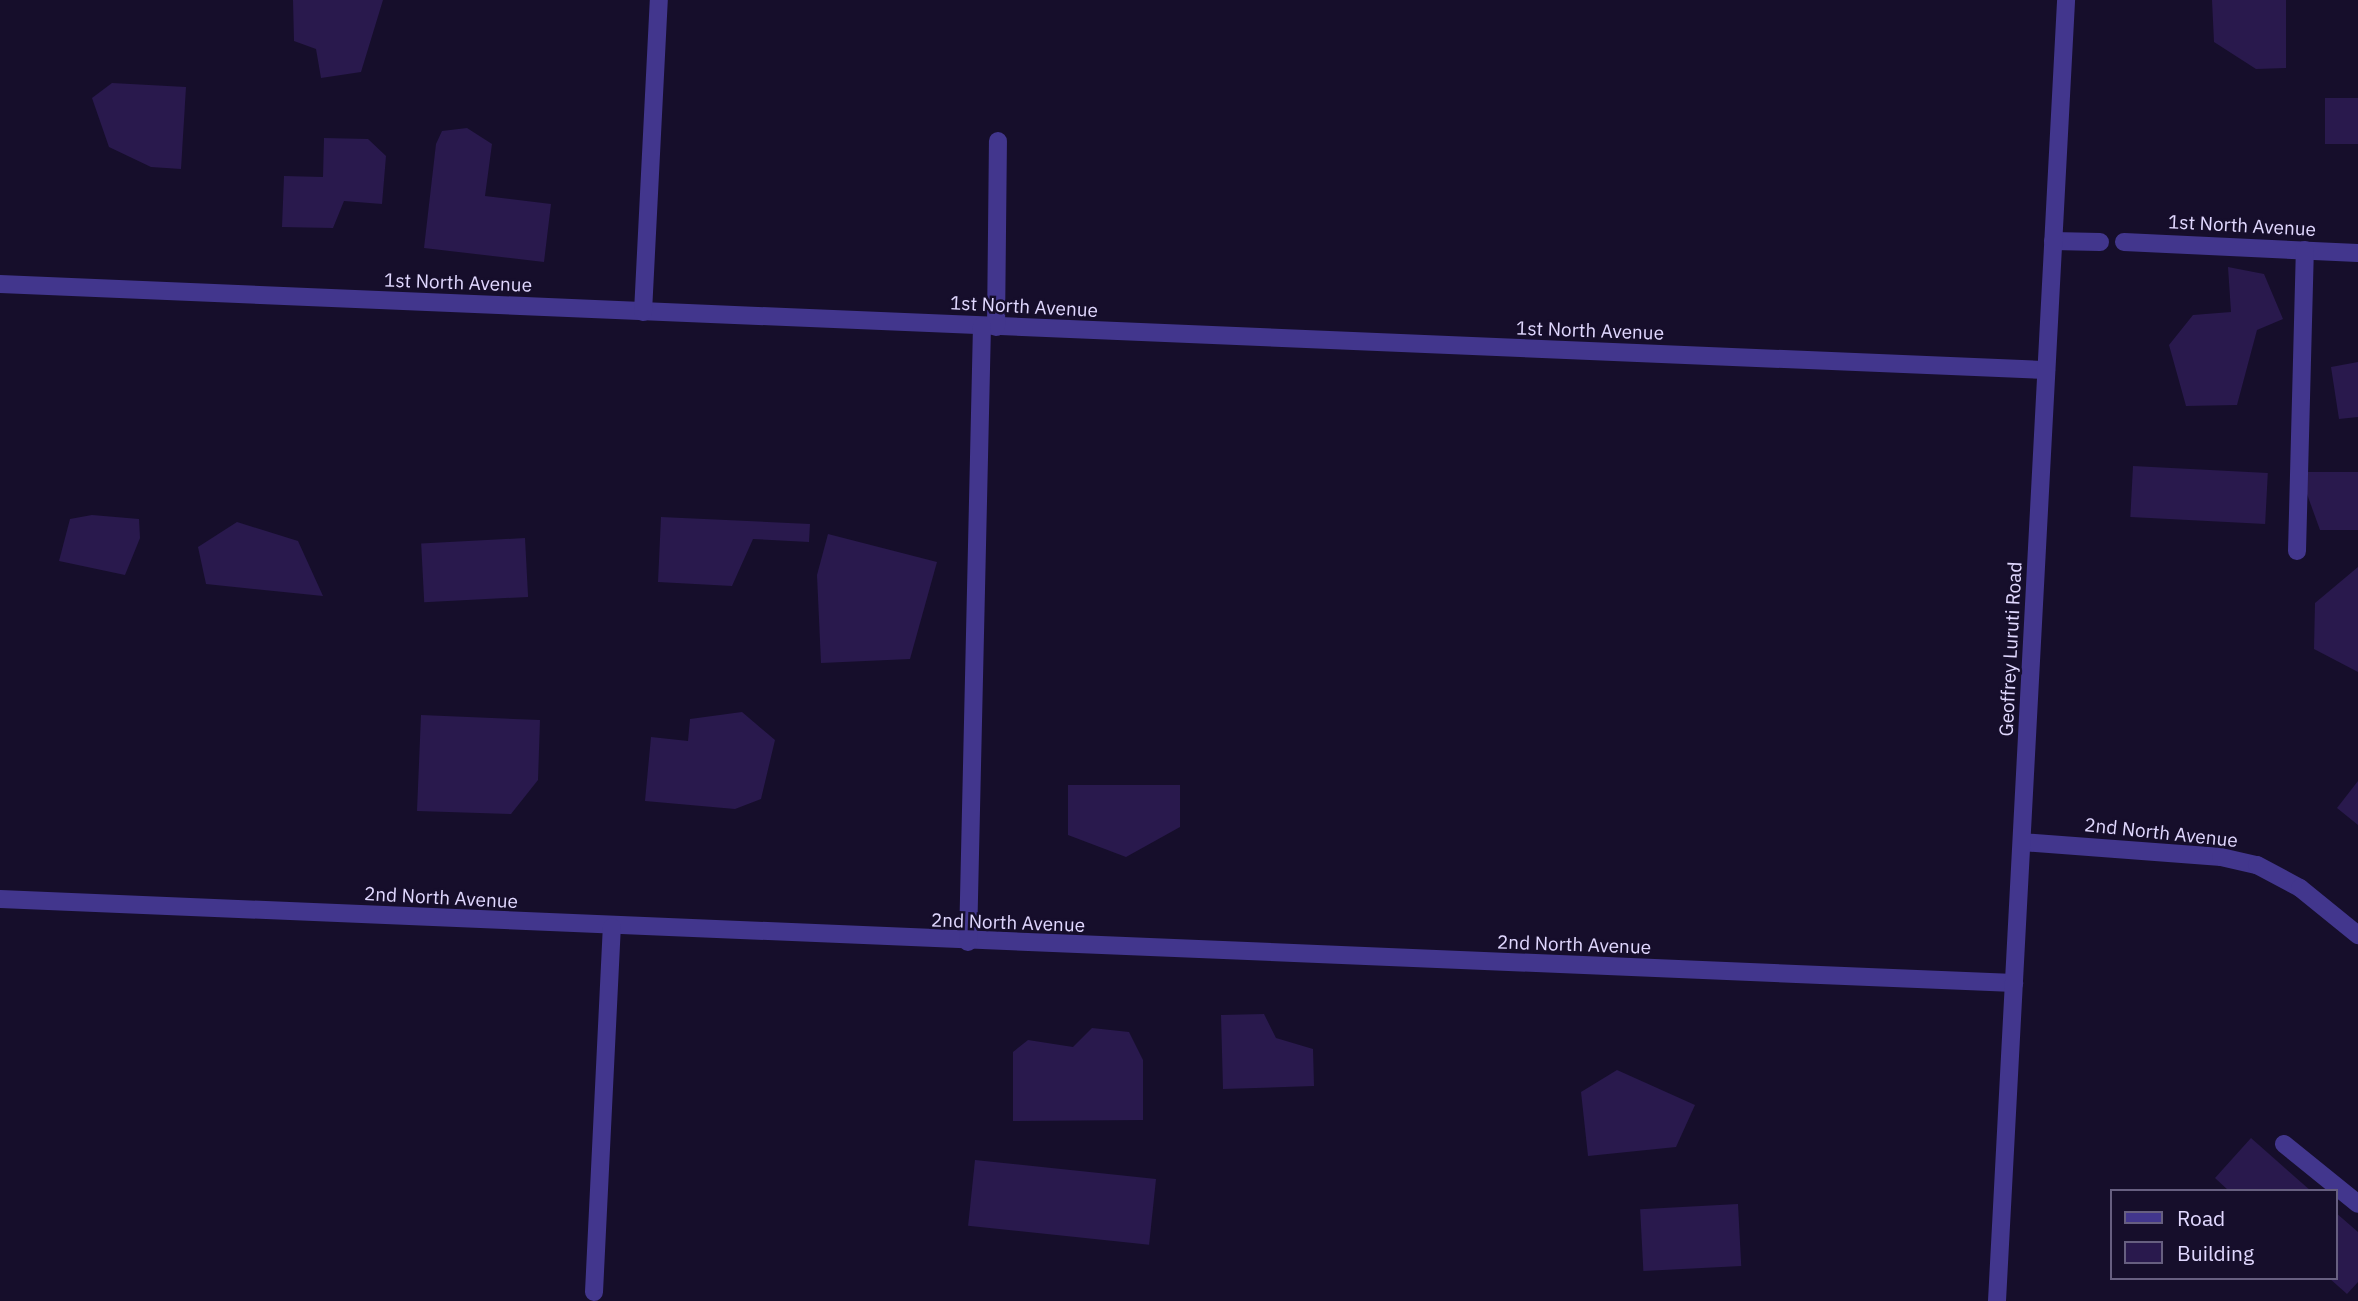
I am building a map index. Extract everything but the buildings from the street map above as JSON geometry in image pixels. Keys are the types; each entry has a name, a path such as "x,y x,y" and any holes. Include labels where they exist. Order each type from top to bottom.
{"street":[{"path":"643,312 659,0"},
{"name":"Geoffrey Luruti Road","path":"1997,1301 2066,0"},
{"path":"968,942 998,141"},
{"path":"2053,241 2100,242"},
{"name":"1st North Avenue","path":"2124,242 2358,253"},
{"path":"2297,551 2305,250"},
{"name":"1st North Avenue","path":"0,284 2046,370"},
{"name":"2nd North Avenue","path":"2022,842 2221,857 2257,865 2300,888 2358,935"},
{"name":"2nd North Avenue","path":"0,899 968,942 2014,983"},
{"path":"593,1292 612,927"},
{"path":"2284,1144 2358,1204"}]}
